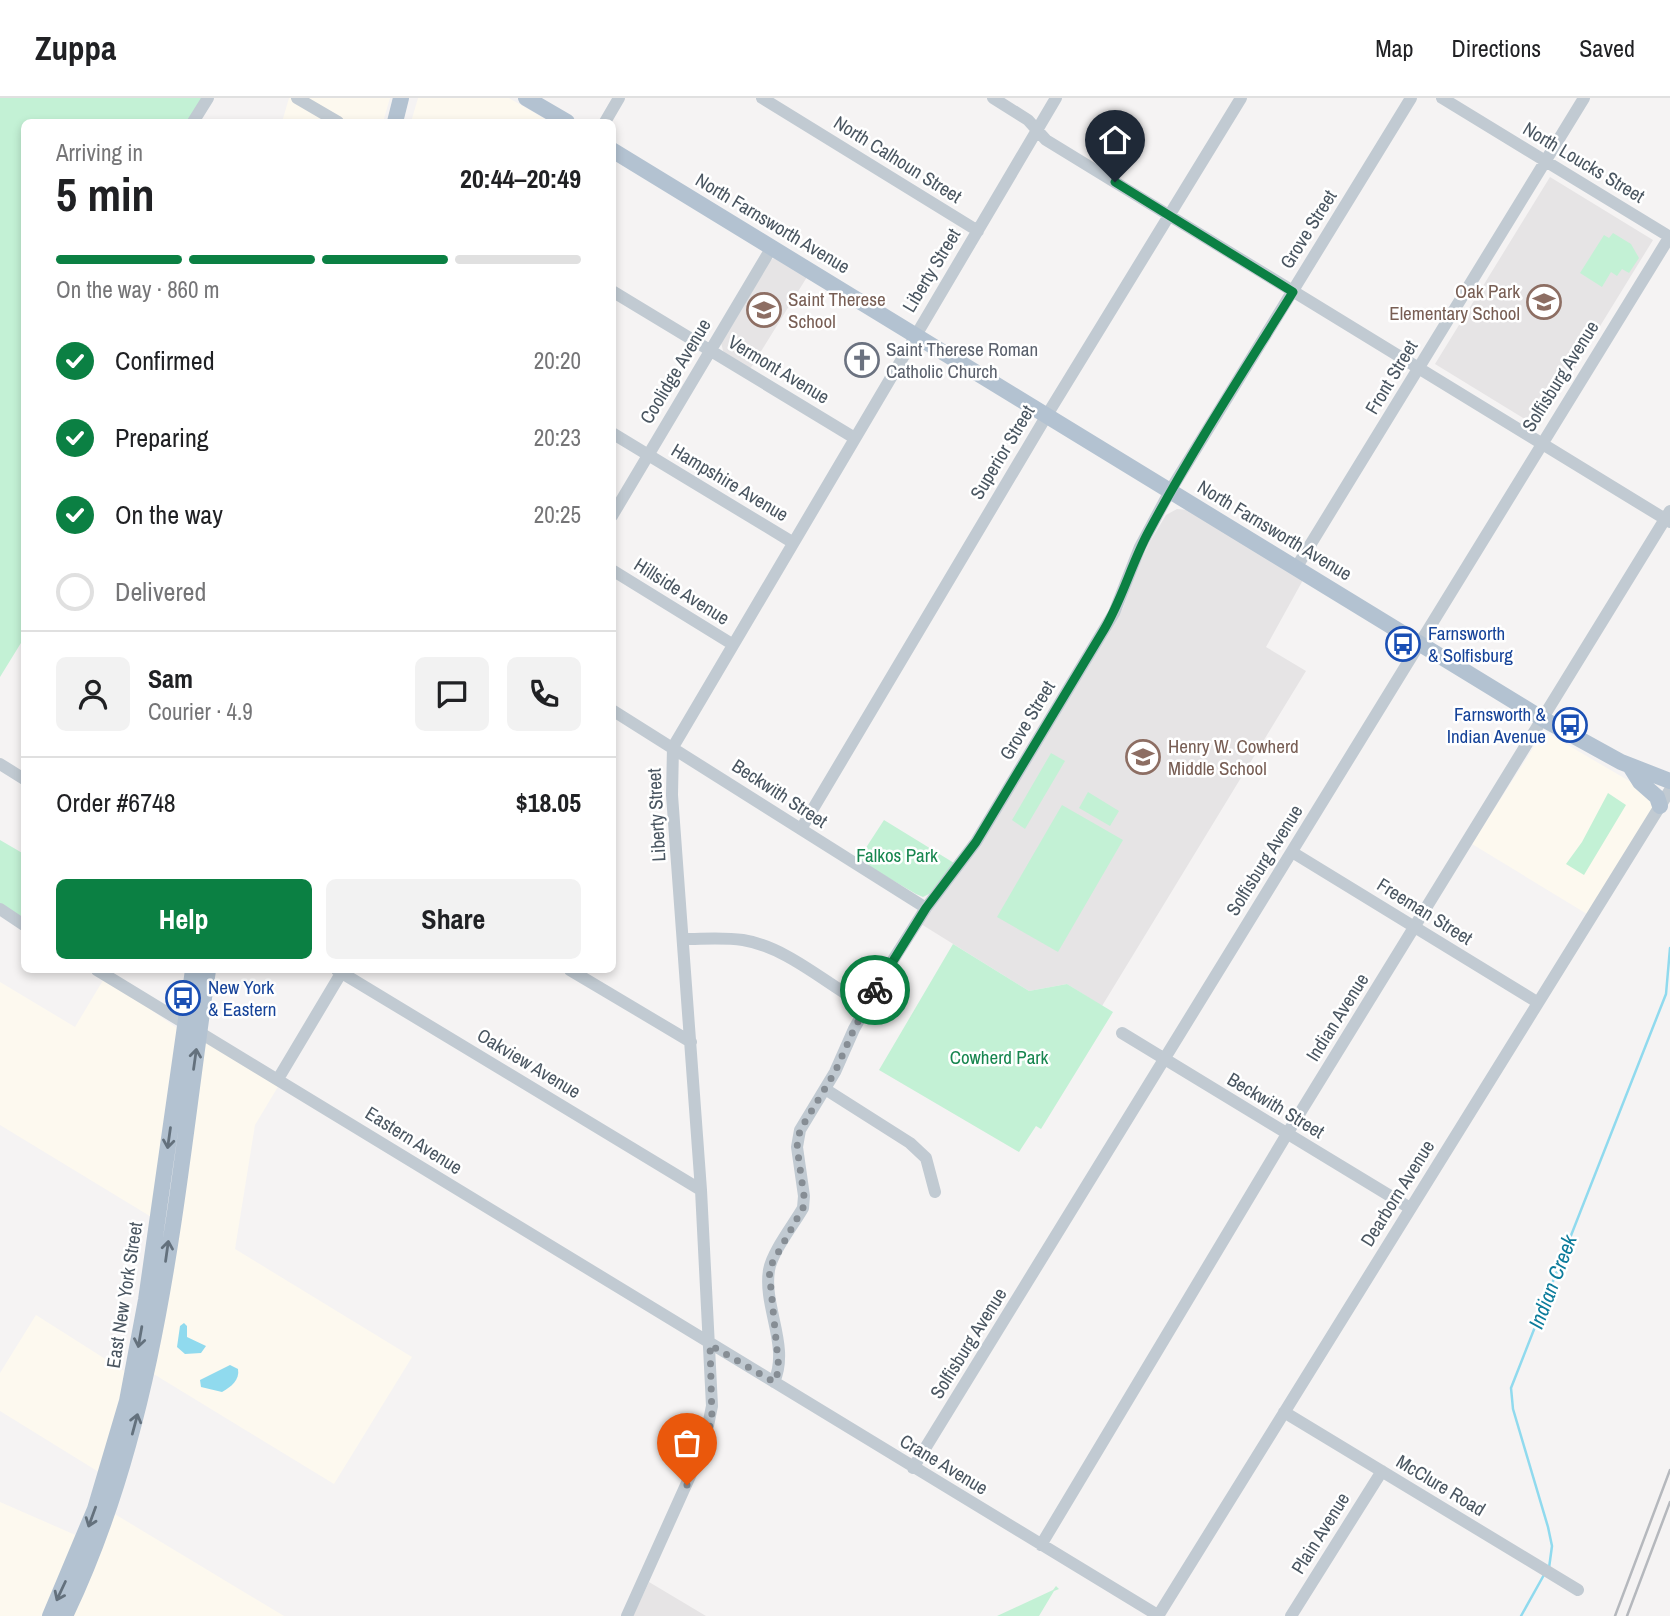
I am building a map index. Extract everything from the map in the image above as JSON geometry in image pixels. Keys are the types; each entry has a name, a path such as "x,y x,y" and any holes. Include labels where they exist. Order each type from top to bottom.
{"main road":[{"path":"396,119 401,98"},
{"path":"528,99 562,119"},
{"name":"North Farnsworth Avenue","path":"616,152 1543,719 1630,766 1670,781"},
{"path":"1630,766 1640,782 1657,797 1660,806"},
{"name":"East New York Street","path":"65,1616 107,1515 143,1395 159,1307 192,1027 193,973"},
{"name":"East New York Street","path":"50,1616 95,1509 127,1401 145,1310 192,1027 207,973"}],"street":[{"path":"195,119 208,98"},
{"path":"297,98 333,119"},
{"path":"607,119 619,98"},
{"name":"North Calhoun Street","path":"762,98 978,231"},
{"path":"993,98 1028,120 1046,140 1541,443 1668,517"},
{"name":"Liberty Street","path":"627,1616 708,1433 713,1393 672,795 673,747 853,437 1056,98"},
{"name":"Superior Street","path":"801,830 1047,415 1241,98"},
{"name":"Grove Street","path":"774,1382 779,1370 779,1355 769,1269 803,1208 804,1196 797,1147 800,1130 825,1089 854,1029 926,908 976,842 1114,613 1140,547 1170,491 1411,98"},
{"name":"North Loucks Street","path":"1442,98 1670,236"},
{"name":"Front Street","path":"1296,568 1584,98"},
{"name":"Solfisburg Avenue","path":"913,1468 1670,236"},
{"name":"Coolidge Avenue","path":"616,509 772,247"},
{"name":"Vermont Avenue","path":"616,293 853,437"},
{"name":"Hampshire Avenue","path":"616,435 792,542"},
{"name":"Indian Avenue","path":"1041,1545 1287,1134 1668,517"},
{"name":"Hillside Avenue","path":"616,572 732,645"},
{"name":"Beckwith Street","path":"616,712 926,908"},
{"path":"0,764 21,777"},
{"name":"Dearborn Avenue","path":"1158,1616 1670,790"},
{"name":"Freeman Street","path":"1292,852 1537,1002"},
{"path":"0,909 21,923"},
{"path":"683,939 719,938 756,943 785,956 848,995"},
{"name":"Eastern Avenue","path":"102,973 710,1345"},
{"path":"278,1079 338,973"},
{"name":"Oakview Avenue","path":"345,973 701,1190"},
{"path":"575,973 691,1042"},
{"name":"Beckwith Street","path":"1122,1033 1410,1208"},
{"path":"825,1089 910,1143 926,1158 935,1192"},
{"name":"Crane Avenue","path":"710,1345 1158,1616"},
{"name":"McClure Road","path":"1284,1412 1578,1590"},
{"name":"Plain Avenue","path":"1291,1616 1382,1472"}],"shaded area":[{"path":"289,98 390,98 384,119 283,119"},
{"path":"418,98 509,98 545,119 412,119"},
{"name":"Oak Park Elementary School","path":"1550,177 1653,240 1538,427 1435,364"},
{"name":"Saint Therese School","path":"775,257 807,277 750,369 724,354 721,343 770,261"},
{"name":"Henry W. Cowherd Middle School","path":"1177,509 1187,510 1303,580 1266,647 1306,671 1102,1006 1067,984 1029,991 921,924 1123,608 1142,555 1166,515"},
{"path":"1544,731 1648,792 1653,808 1587,914 1472,844"},
{"path":"105,977 178,1029 153,1218 0,1125 0,982 75,1027"},
{"path":"202,1038 279,1085 255,1125 235,1249 412,1357 334,1484 152,1373"},
{"path":"36,1315 129,1374 102,1474 0,1411 0,1373"},
{"path":"0,1502 80,1537 44,1616 0,1616"},
{"path":"113,1513 284,1616 70,1616"},
{"path":"649,1582 706,1616 633,1616"}],"green space":[{"path":"0,98 203,98 190,119 21,119 21,643 0,677"},
{"path":"1613,233 1631,244 1639,258 1629,273 1622,269 1617,276 1611,272 1602,287 1580,273 1604,235 1609,238"},
{"path":"1051,753 1065,761 1025,829 1012,820"},
{"path":"1088,792 1119,811 1110,826 1079,808"},
{"path":"1608,793 1626,805 1584,875 1566,864 1582,842"},
{"path":"1062,805 1123,840 1058,952 997,917"},
{"name":"Falkos Park","path":"884,820 954,863 929,894 923,897 916,894 858,860"},
{"path":"0,840 21,852 21,916 0,903"},
{"name":"Cowherd Park","path":"953,944 1029,991 1067,984 1113,1012 1041,1129 1036,1126 1019,1152 879,1070"},
{"path":"1056,1586 1059,1589 1054,1591 1039,1616 997,1616 1053,1590"}],"water":[{"path":"184,1323 187,1326 187,1337 206,1346 201,1353 185,1354 177,1347 180,1326"},
{"path":"230,1365 238,1369 238,1373 229,1388 222,1392 201,1387 200,1380"}],"waterway":[{"name":"Indian Creek","path":"1549,1568 1552,1546 1548,1527 1513,1409 1511,1388 1666,994 1670,948"},
{"name":"Indian Creek","path":"1521,1616 1545,1573"}],"railway":[{"path":"1615,1616 1670,1470"},
{"path":"1627,1616 1670,1502"}],"way so far":[{"path":"687,1485 712,1419 710,1345 774,1382 779,1370 769,1269 803,1208 804,1196 797,1147 800,1130 835,1072 875,990"}],"place":[{"name":"Oak Park Elementary School","path":"1544,302"},
{"name":"Saint Therese School","path":"764,310"},
{"name":"Saint Therese Roman Catholic Church","path":"862,360"},
{"name":"Farnsworth & Solfisburg","path":"1403,644"},
{"name":"Farnsworth & Indian Avenue","path":"1570,725"},
{"name":"Henry W. Cowherd Middle School","path":"1143,757"},
{"name":"New York & Eastern","path":"183,998"}],"route":[{"path":"875,990 926,908 976,842 1114,613 1140,547 1170,491 1293,292 1115,182"}]}
